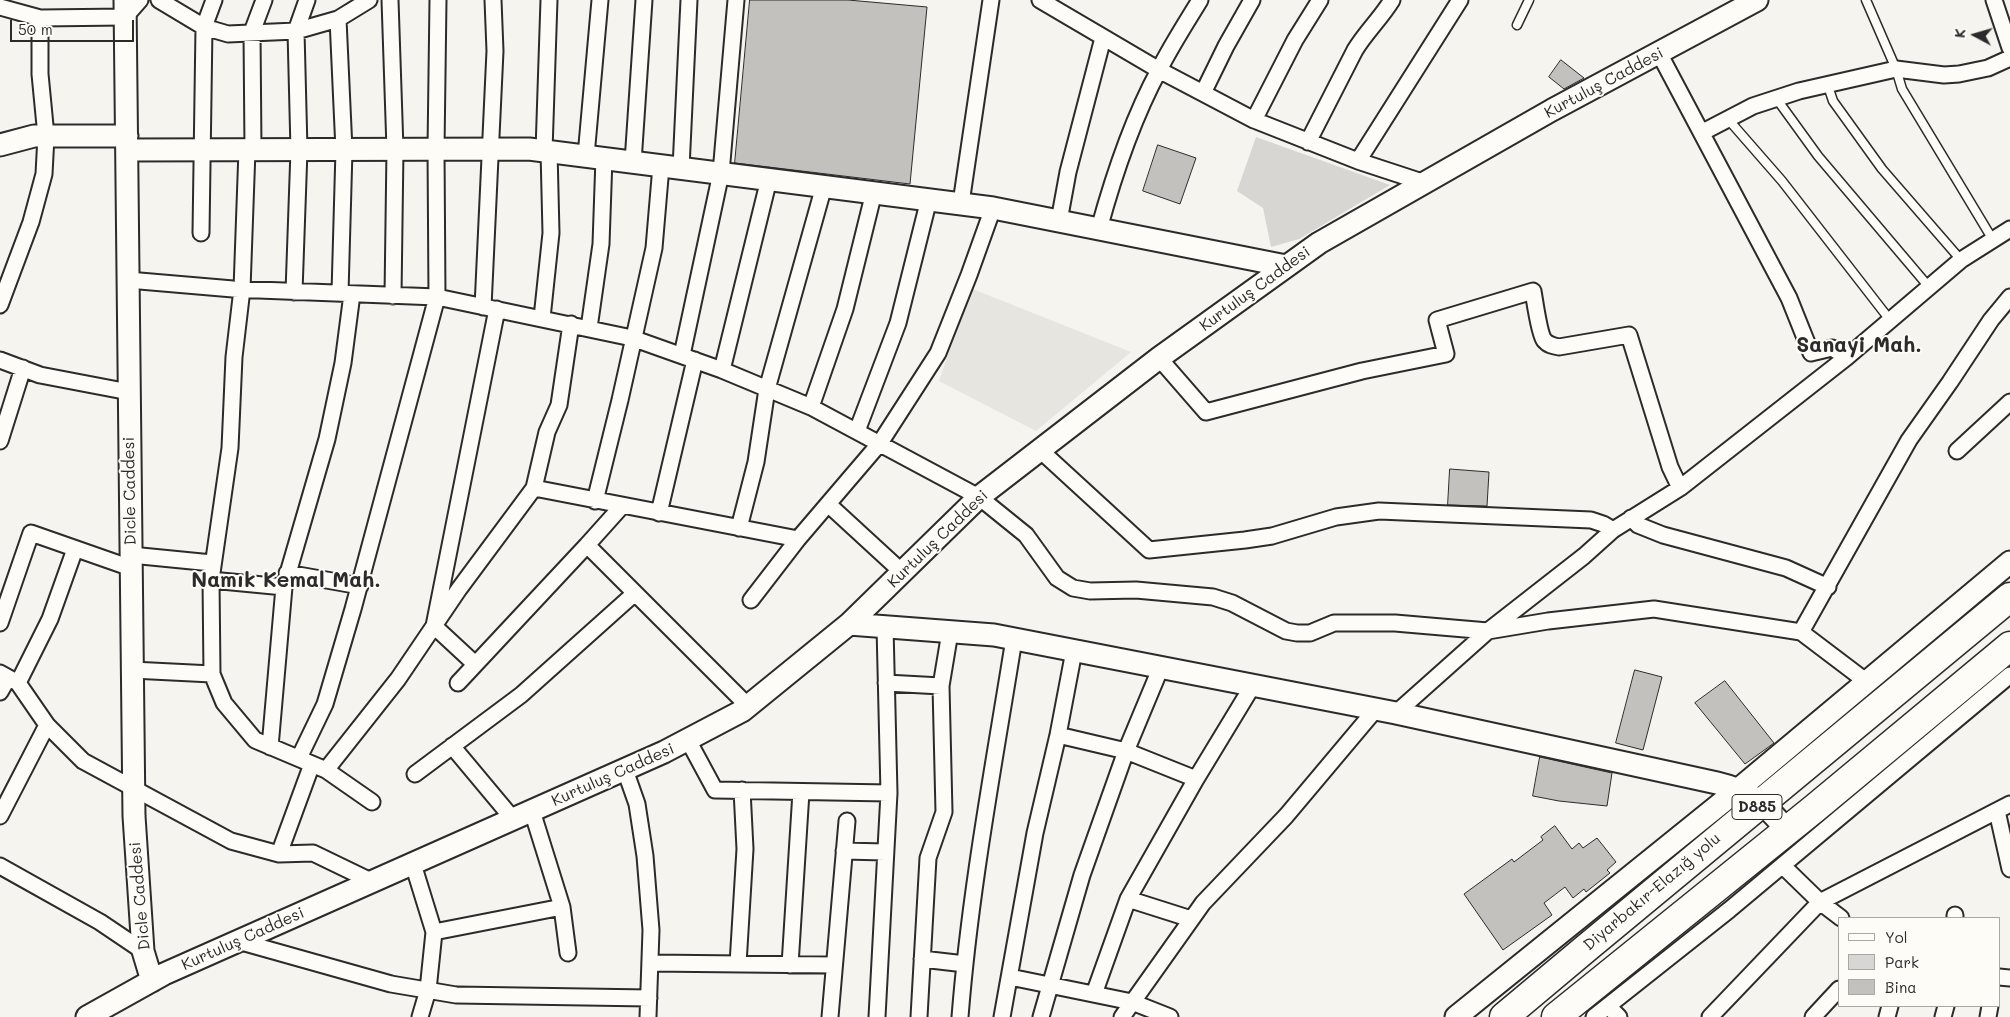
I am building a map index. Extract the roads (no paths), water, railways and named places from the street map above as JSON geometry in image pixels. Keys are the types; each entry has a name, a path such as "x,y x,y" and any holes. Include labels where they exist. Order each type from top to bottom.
{"highway":[{"name":"Diyarbakır-Elazığ yolu","path":"1504,1017 1713,841 1763,803 2010,597"},
{"name":"D885","path":"1556,1017 2010,646"}],"street":[{"path":"7,6 40,18 125,8 140,0"},
{"path":"159,0 204,27 228,34 296,31 338,20 369,0"},
{"path":"201,233 204,27 214,0"},
{"path":"264,0 252,32 250,150 242,289 234,357 230,448 212,563 212,674 224,703 255,740 326,770 372,802"},
{"path":"294,292 299,150 296,31 307,0"},
{"path":"390,0 395,150 393,296"},
{"path":"279,854 305,761 325,704 360,586 437,297 438,0"},
{"path":"434,626 490,308 491,149 495,51 493,0"},
{"path":"542,318 551,233 546,151 549,0"},
{"path":"589,328 602,244 595,157 600,0"},
{"path":"633,162 644,0"},
{"path":"595,500 620,400 632,338 671,167 688,62 689,0"},
{"path":"659,513 689,358 720,173 736,0"},
{"path":"961,203 991,0"},
{"path":"1040,0 1158,70 1254,120 1358,161 1426,183"},
{"path":"1099,229 1128,137 1158,70 1200,0"},
{"path":"1203,93 1226,46 1252,0"},
{"path":"1254,120 1295,40 1320,0"},
{"path":"1308,142 1355,50 1364,36 1383,15 1392,0"},
{"path":"1358,161 1460,0"},
{"name":"Kurtuluş Caddesi","path":"87,1017 152,981 625,770 688,740 742,711 849,624 979,496 1159,358 1286,266 1319,243 1552,110 1757,0"},
{"path":"1994,0 2010,48"},
{"name":"Dicle Caddesi","path":"125,8 133,787 143,951 152,981"},
{"path":"0,305 31,222 44,174 46,136 40,74 40,18"},
{"path":"270,747 286,580 327,439 343,363 346,294 344,150 338,20"},
{"path":"1059,221 1068,172 1103,38"},
{"path":"1659,53 1703,132 1789,298 1811,353 1832,348 1846,357"},
{"path":"1703,132 1727,118 1776,97 1896,69 1960,74 1988,68 2010,58"},
{"path":"0,145 34,136 46,136 201,150 491,149 546,151 961,203 1286,266"},
{"path":"722,370 769,179"},
{"path":"739,528 756,462 767,388 824,186"},
{"path":"811,407 845,309 874,192"},
{"path":"857,431 898,323 929,199"},
{"path":"751,600 798,539 880,443 938,353 970,275 993,208"},
{"path":"1122,1017 1203,903 1386,711 1584,556 1613,530 1680,488 1846,357 1960,260 2010,229"},
{"path":"128,280 294,292 437,297 632,338 722,370 811,407 979,496 1026,535 1057,578 1073,588 1090,591 1136,590 1213,597 1232,603 1286,631 1297,633 1310,632 1334,624 1395,622 1488,631 1548,621 1654,608 1801,632 1867,682"},
{"path":"1159,358 1206,412 1362,372 1446,354 1437,320 1533,291 1542,335 1548,344 1559,347 1629,335 1670,467 1680,488"},
{"path":"1801,632 1828,587 1908,440 1950,382 1991,320 2010,297"},
{"path":"326,770 398,679 458,589 534,488 546,432 559,405 572,324"},
{"path":"0,360 40,375 129,392"},
{"path":"0,441 23,368"},
{"path":"1957,452 2010,402"},
{"path":"1040,450 1149,550 1254,539 1336,518 1379,512 1591,520 1613,530"},
{"path":"534,488 798,539"},
{"path":"828,504 902,572"},
{"path":"458,682 622,506"},
{"path":"1631,518 1638,525 1663,535 1786,568 1828,587"},
{"path":"0,623 31,533 76,549 131,562 212,563"},
{"path":"587,545 748,706"},
{"path":"0,692 50,619 76,549"},
{"path":"1456,1017 1740,788 2010,562"},
{"path":"211,580 286,580 360,586"},
{"path":"415,774 521,695 635,593"},
{"path":"849,624 994,635 1386,711 1740,788 1763,803 1787,830"},
{"path":"434,626 475,664"},
{"path":"877,1017 889,793 885,627"},
{"path":"918,1017 928,858 944,812 941,686 950,632"},
{"path":"960,1017 965,964 986,810 1014,639"},
{"path":"1002,1017 1034,833 1058,735 1074,651"},
{"path":"1041,1017 1082,875 1126,751 1161,667"},
{"path":"132,670 212,674"},
{"path":"1594,1017 1782,866 2010,675"},
{"path":"9,678 47,726 83,761 231,841 279,854 313,853 372,882"},
{"path":"886,683 941,686"},
{"path":"1094,994 1128,899 1196,779 1253,685"},
{"path":"0,816 47,726"},
{"path":"1058,735 1126,751 1196,779"},
{"path":"688,740 714,790 889,793"},
{"path":"452,746 523,815 562,907 568,953"},
{"path":"625,770 637,804 645,856 651,930 648,1017"},
{"path":"738,964 745,849 742,790"},
{"path":"790,964 801,792"},
{"path":"1710,1017 1820,902 2003,807 2010,869"},
{"path":"830,1017 847,821"},
{"path":"844,851 885,852"},
{"path":"413,864 434,932 428,990 420,1017"},
{"path":"0,866 100,922 143,951"},
{"path":"1782,866 1820,902 1840,917"},
{"path":"1128,899 1191,919"},
{"path":"434,932 562,907"},
{"path":"238,941 391,984 456,995 649,998"},
{"path":"922,959 965,964"},
{"path":"650,963 834,965"},
{"path":"1010,977 1132,1002 1170,1017"},
{"path":"1813,1017 1838,990"},
{"path":"1608,1006 1619,1017"}],"lane":[{"path":"1517,25 1529,0"},
{"path":"1866,0 1896,69 1902,89 1993,240"},
{"path":"1828,86 1833,101 1882,169 1960,260"},
{"path":"1776,97 1818,156 1929,287"},
{"path":"1727,118 1782,181 1890,320"}],"district":[{"name":"Sanayi Mah.","path":"1859,346"},
{"name":"Namık Kemal Mah.","path":"286,581"}]}
